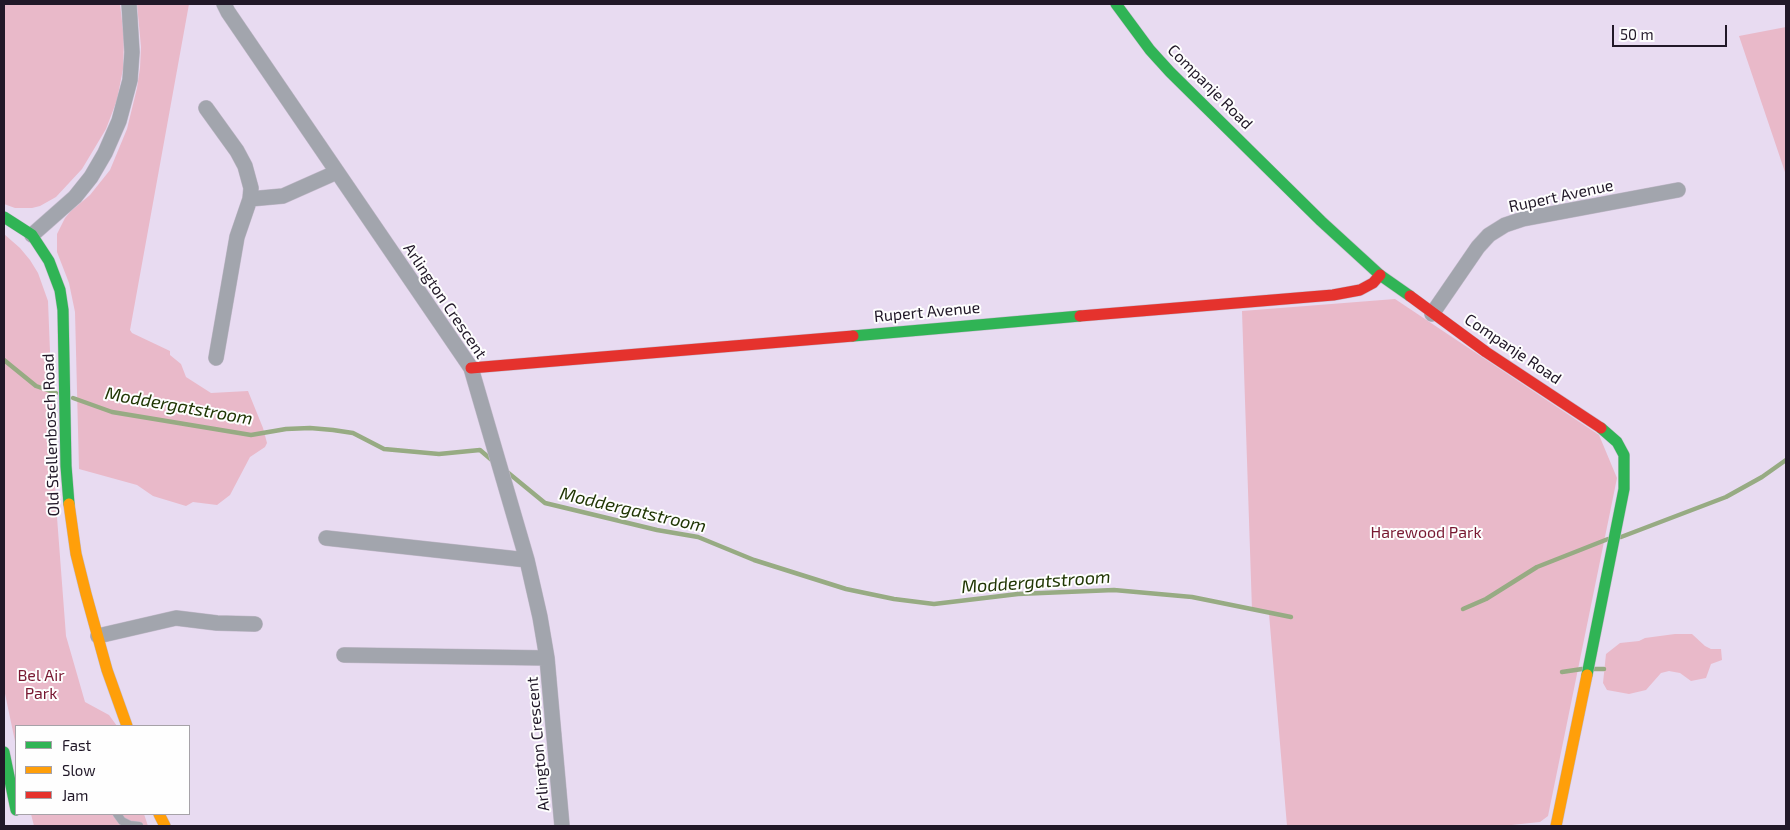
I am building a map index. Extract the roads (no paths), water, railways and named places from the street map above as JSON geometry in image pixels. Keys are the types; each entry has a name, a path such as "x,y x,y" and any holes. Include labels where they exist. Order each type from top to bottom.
{"street":[{"path":"32,235 75,197 91,177 105,153 118,121 130,80 132,52 129,4"},
{"name":"Arlington Crescent","path":"224,4 471,368 527,560 548,658 562,826"},
{"name":"Companje Road","path":"1116,4 1150,50 1170,72 1321,221 1380,276 1486,352 1606,431 1617,442 1624,455 1624,489 1556,826"},
{"path":"206,108 237,151 245,166 251,188 250,199 237,237 216,358"},
{"path":"250,199 282,196 337,172"},
{"name":"Rupert Avenue","path":"1432,314 1478,247 1489,235 1505,225 1523,219 1678,190"},
{"name":"Old Stellenbosch Road","path":"4,217 32,235 49,261 60,290 63,310 66,466 76,554 107,670 127,725"},
{"name":"Rupert Avenue","path":"471,368 1333,295 1360,290 1373,283 1380,276"},
{"path":"326,538 527,560"},
{"path":"98,636 176,618 217,623 255,624"},
{"name":"Arlington Crescent","path":"344,655 548,658"},
{"path":"4,752 15,805"}],"lane":[{"path":"117,815 122,821 130,825 139,826"}],"waterway":[{"name":"Moddergatstroom","path":"4,360 36,386 56,393"},
{"name":"Moddergatstroom","path":"73,398 112,412 251,435 286,429 310,428 333,430 353,433 384,449 439,454 480,450 494,462"},
{"path":"1621,537 1726,497 1762,477 1786,460"},
{"name":"Moddergatstroom","path":"506,471 545,503 657,530 698,537 754,560 846,589 894,599 934,604 1018,594 1114,590 1192,597 1291,617"},
{"path":"1463,609 1486,599 1537,567 1608,539"},
{"path":"1562,672 1582,669"},
{"path":"1592,669 1604,669"}],"park label":[{"name":"Harewood Park","path":"1426,533"},
{"name":"Bel Air Park","path":"41,685"}]}
